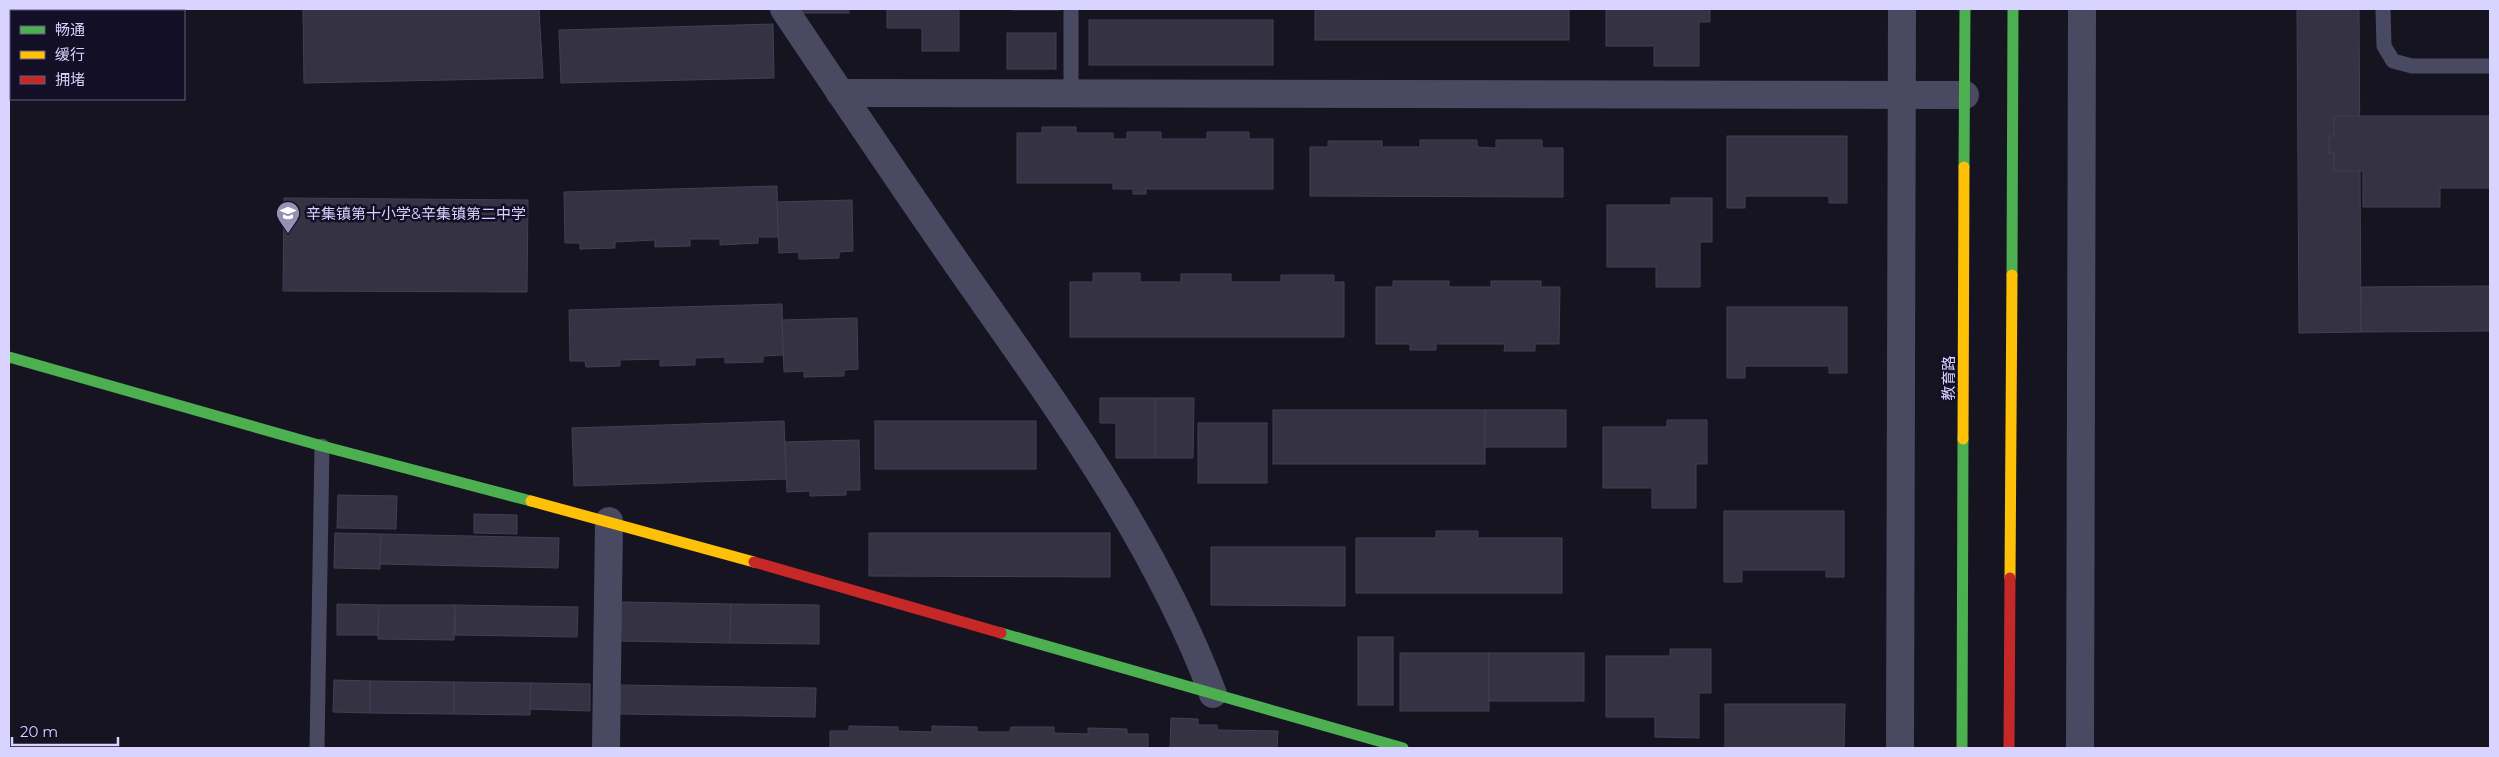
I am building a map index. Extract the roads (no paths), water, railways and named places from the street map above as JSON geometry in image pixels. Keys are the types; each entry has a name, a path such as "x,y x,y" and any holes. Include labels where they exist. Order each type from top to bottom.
{"main road":[{"name":"教育路","path":"1962,748 1965,9"},
{"path":"2009,748 2013,9"},
{"path":"9,357 322,446 609,521 1403,748"}],"street":[{"path":"784,9 1076,434 1144,547 1196,650 1212,694"},
{"path":"1900,748 1902,9"},
{"path":"2080,748 2082,9"},
{"path":"840,93 1965,95"},
{"path":"606,748 609,521"}],"lane":[{"path":"1071,9 1071,94"},
{"path":"2383,9 2384,46 2393,61 2412,66 2490,66"},
{"path":"318,748 322,446"}],"place":[{"name":"辛集镇第十小学&辛集镇第二中学","path":"288,234"}]}
